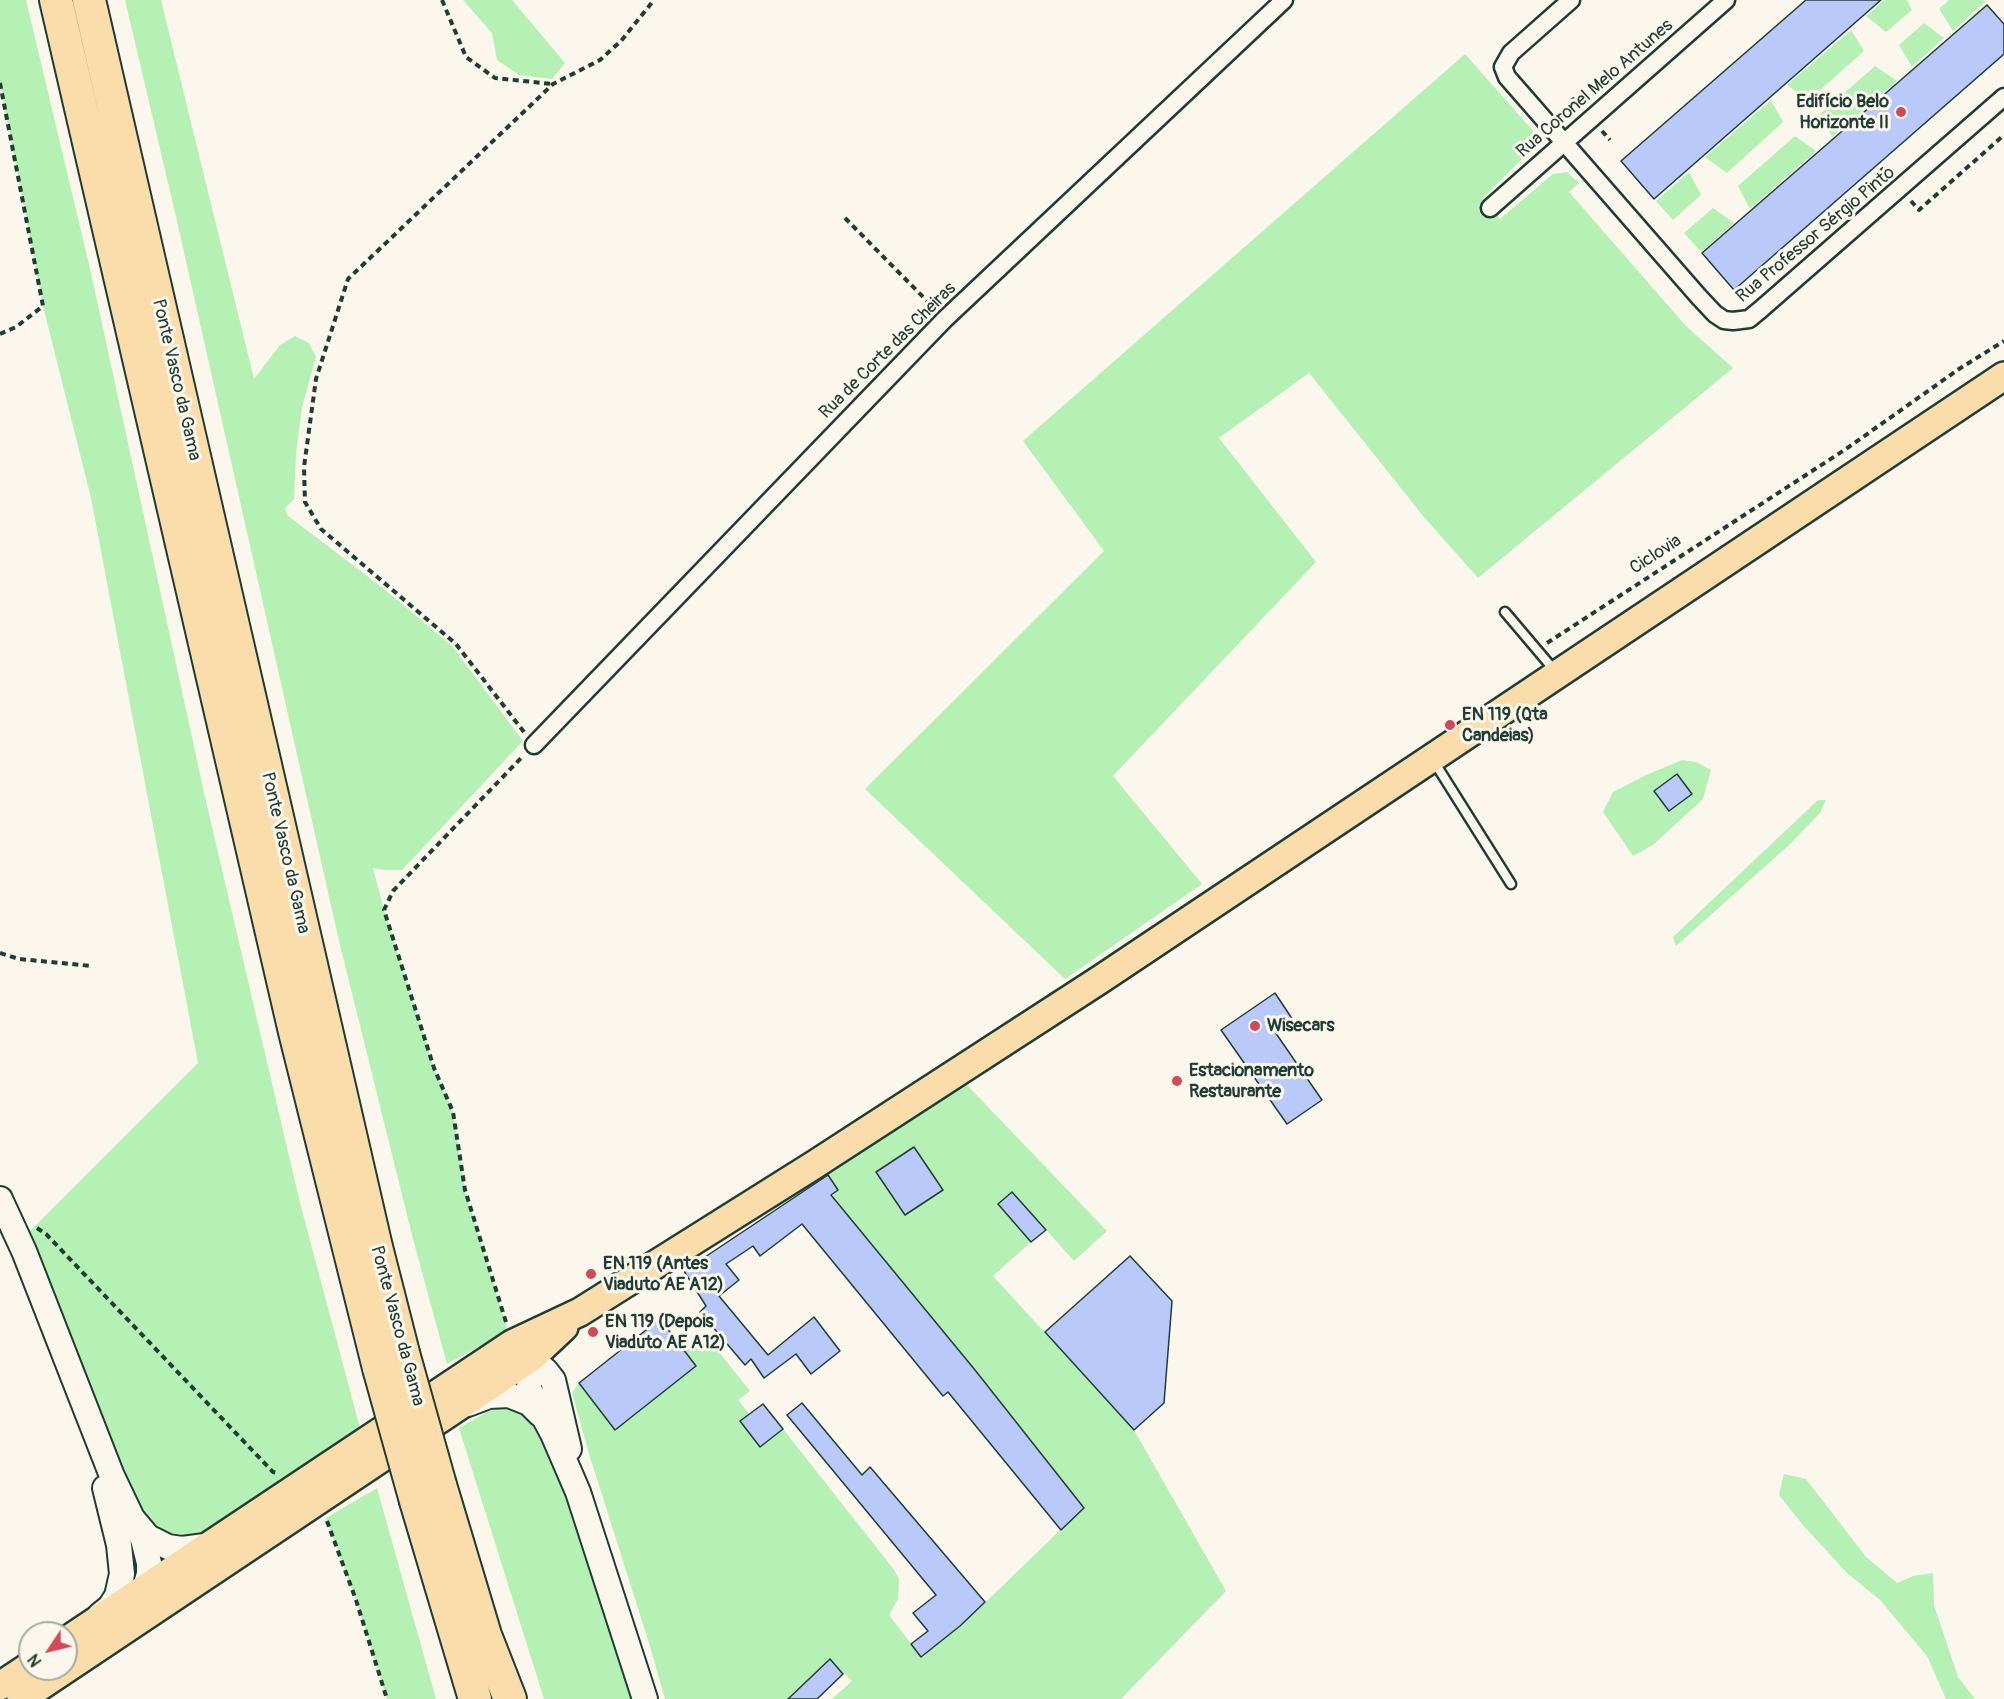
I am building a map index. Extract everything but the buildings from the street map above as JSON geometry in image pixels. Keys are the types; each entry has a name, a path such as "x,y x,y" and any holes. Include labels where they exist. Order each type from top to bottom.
{"highway":[{"name":"Ponte Vasco da Gama","path":"56,0 295,1032 428,1493 476,1699"},
{"name":"Ponte Vasco da Gama","path":"89,0 376,1247 391,1360"},
{"name":"Ponte Vasco da Gama","path":"428,1493 510,1699"}],"main road":[{"path":"21,1699 191,1586 318,1488 520,1347 580,1312 814,1165 1101,979 2004,376"},
{"path":"78,1633 213,1545 458,1408 520,1347"},
{"path":"0,1686 18,1674"}],"street":[{"name":"Rua de Corte das Cheiras","path":"534,745 945,319 1284,0"},
{"name":"Rua Professor Sérgio Pinto","path":"1571,0 1511,53 1503,68 1507,77 1715,314 1724,320 1742,321 1761,310 2004,97"},
{"name":"Rua Coronel Melo Antunes","path":"1490,208 1726,0"},
{"path":"0,1199 15,1228 112,1476 147,1551 149,1574 147,1587 139,1605 78,1650"},
{"path":"520,1347 530,1389 578,1492"},
{"path":"520,1347 554,1380 578,1492 645,1699"},
{"path":"74,1382 106,1491 123,1563 128,1573 137,1582 162,1591 174,1591 191,1586"},
{"path":"458,1408 489,1396 509,1395 529,1403 547,1422"},
{"path":"132,1518 148,1537 168,1547 182,1549 213,1545"},
{"path":"78,1632 110,1607 117,1596 122,1574 119,1545"},
{"path":"16,1699 37,1681"}],"lane":[{"path":"1505,612 1557,673"},
{"path":"1431,757 1512,884"}],"path":[{"path":"442,0 466,57 495,78 553,84"},
{"path":"520,1347 465,1190 453,1112 434,1068 384,910 393,891 534,745 456,644 321,530 305,501 304,467 316,379 348,279 553,84 600,60 621,41 654,0"},
{"path":"0,83 43,306 16,327 0,334"},
{"path":"845,218 945,319"},
{"name":"Ciclovia","path":"1537,649 1846,448 2004,340"},
{"path":"0,952 19,959 92,966"},
{"path":"15,1228 32,1226 45,1234 273,1472 318,1488 387,1699"}],"green space":[{"path":"0,0 26,0 91,273 205,797 300,1203 364,1443 213,1545 162,1538 139,1513 30,1231 198,1063 91,498 43,306 0,83"},
{"path":"125,0 161,0 254,379 280,345 295,336 309,343 316,357 302,407 296,454 294,499 285,508 287,515 384,589 452,646 523,741 402,870 373,868 434,1068 453,1112 465,1190 508,1331 447,1364 413,1239 339,941"},
{"path":"463,0 512,0 565,63 552,79 519,75 497,60 492,33"},
{"path":"1884,0 1907,0 1912,10 1886,32 1866,16"},
{"path":"1949,0 1983,0 1985,2 1953,31 1940,10"},
{"path":"1924,23 1944,38 1912,67 1899,45"},
{"path":"1851,30 1864,51 1809,100 1787,85"},
{"path":"1465,54 1535,133 1535,146 1482,199 1500,219 1553,174 1567,172 1579,183 1569,192 1686,326 1733,368 1478,578 1424,517 1309,373 1219,438 1316,562 1113,776 1202,884 1065,979 865,789 1104,551 1023,441"},
{"path":"1875,66 1897,81 1832,137 1820,114"},
{"path":"1771,100 1783,122 1727,173 1705,157"},
{"path":"1795,136 1816,151 1750,209 1738,186"},
{"path":"1689,172 1701,195 1673,220 1656,201"},
{"path":"1713,208 1734,223 1701,252 1684,233"},
{"path":"1682,760 1696,762 1711,770 1703,799 1653,845 1633,856 1603,812 1613,792"},
{"path":"1818,800 1826,800 1820,813 1789,845 1676,946 1673,937"},
{"path":"965,1083 1107,1231 1074,1261 1012,1192 998,1204 1031,1242 993,1276 1134,1430 1226,1591 1121,1699 832,1699 852,1681 830,1660 788,1699 665,1699 572,1393 579,1383 615,1429 696,1366 683,1350 704,1335 707,1337 750,1391 738,1400 749,1414 740,1422 760,1447 783,1429 895,1571 899,1579 898,1599 889,1615 921,1657 961,1626 1083,1508 832,1197 838,1190 827,1174","holes":["876,1172 942,1190 905,1215"]},
{"path":"512,1405 528,1414 553,1449 631,1699 544,1699 459,1428 487,1412"},
{"path":"1784,1474 1806,1479 1866,1557 1897,1583 1913,1576 1933,1573 1934,1605 1958,1677 1975,1699 1946,1699 1927,1656 1880,1600 1847,1573 1779,1495"},
{"path":"377,1488 436,1699 387,1699 356,1600 326,1518"}],"place":[{"name":"Edifício Belo Horizonte II","path":"1901,112"},
{"name":"EN 119 (Qta Candeias)","path":"1450,725"},
{"name":"Wisecars","path":"1255,1026"},
{"name":"Estacionamento Restaurante","path":"1177,1081"},
{"name":"EN 119 (Antes Viaduto AE A12)","path":"591,1274"},
{"name":"EN 119 (Depois Viaduto AE A12)","path":"593,1332"}]}
